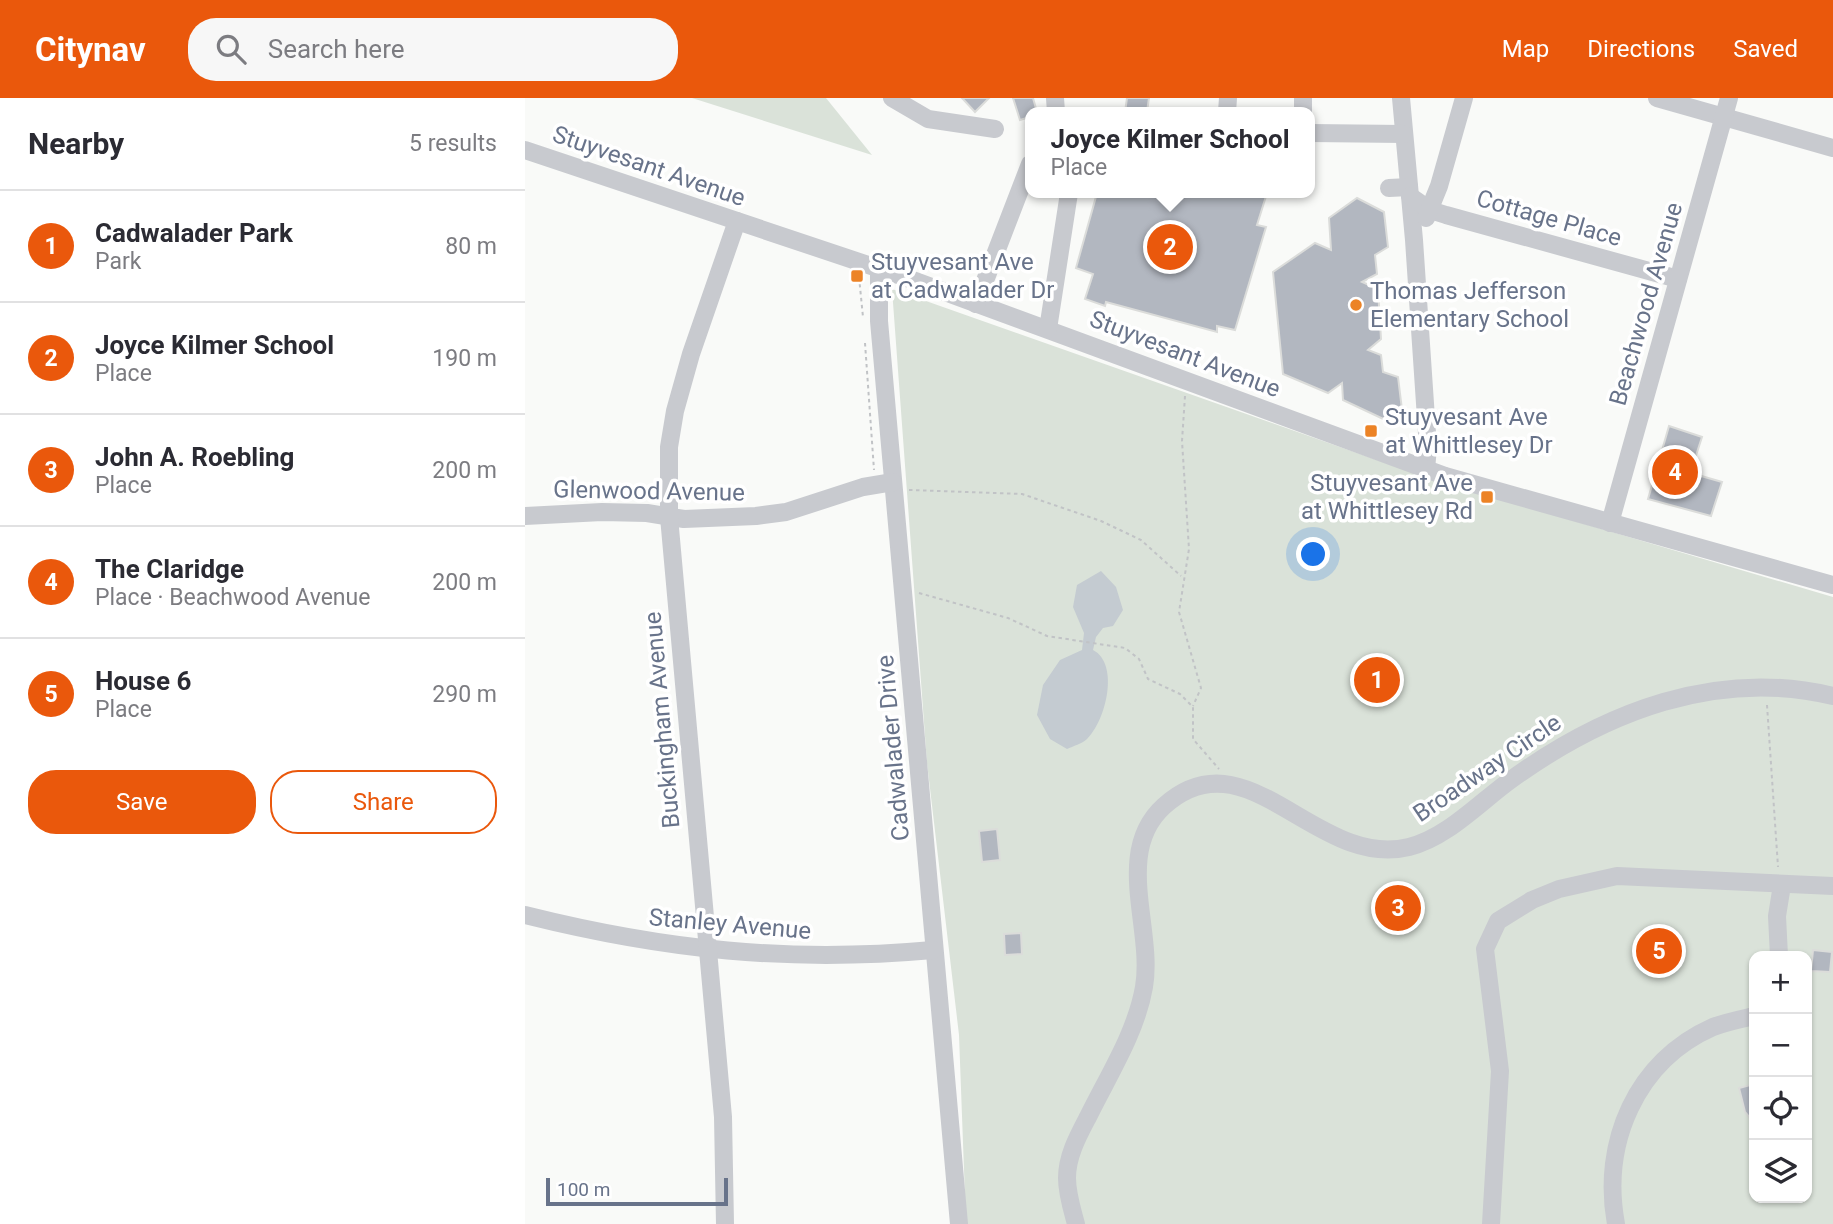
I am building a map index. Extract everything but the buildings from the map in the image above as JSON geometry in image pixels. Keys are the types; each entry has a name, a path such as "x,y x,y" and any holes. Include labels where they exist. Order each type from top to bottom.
{"street":[{"path":"892,98 928,119 995,129"},
{"path":"1401,98 1414,240 1428,448 1426,469"},
{"path":"1414,240 1430,209 1464,98"},
{"path":"1657,98 1833,148"},
{"name":"Beachwood Avenue","path":"1610,523 1729,98"},
{"path":"1315,133 1404,134"},
{"name":"Stuyvesant Avenue","path":"525,150 879,268 1426,469 1833,585"},
{"path":"976,304 1025,177"},
{"path":"1389,188 1410,192"},
{"name":"Cottage Place","path":"1410,192 1430,209 1678,279"},
{"path":"1048,329 1068,198"},
{"name":"Buckingham Avenue","path":"725,1224 723,1117 669,517 669,460 675,411 691,354 737,221"},
{"name":"Cadwalader Drive","path":"879,268 878,308 905,589 933,950 959,1224"},
{"name":"Glenwood Avenue","path":"525,516 602,512 713,519 786,512 874,485 893,486"},
{"name":"Broadway Circle","path":"1076,1224 1068,1194 1069,1160 1134,1025 1145,984 1146,966 1138,873 1141,843 1155,816 1177,796 1212,785 1236,786 1266,796 1326,834 1344,842 1379,850 1410,847 1434,836 1513,778 1594,728 1681,696 1766,688 1833,696"},
{"path":"1490,1224 1500,1071 1485,949 1498,922 1532,900 1559,889 1617,876 1647,875 1833,886"},
{"path":"1779,951 1777,916 1782,885"},
{"name":"Stanley Avenue","path":"525,915 623,938 707,951 847,956 933,950"},
{"path":"1616,1224 1614,1193 1621,1124 1639,1088 1663,1060 1698,1035 1715,1026 1749,1017"}],"path":[{"path":"859,273 864,322"},
{"path":"865,334 874,485"},
{"path":"1185,392 1182,440 1189,550 1179,612 1201,688 1193,707 1193,739 1236,786"},
{"path":"893,486 1022,494 1101,521 1141,540 1183,578"},
{"path":"905,589 1008,618 1047,636 1125,648 1139,659 1147,679 1180,694 1193,707"},
{"path":"1766,688 1773,830 1782,885"}],"shaded area":[{"path":"692,98 826,98 872,155"},
{"path":"892,289 1425,477 1833,597 1833,1224 966,1224 959,1035 927,763"},
{"path":"1101,571 1116,587 1123,610 1113,626 1103,628 1096,637 1093,650 1101,657 1106,667 1108,680 1100,719 1085,741 1067,749 1050,739 1037,715 1043,685 1060,660 1082,650 1084,633 1073,607 1077,585"}],"place":[{"name":"Joyce Kilmer School","path":"1170,247"},
{"name":"Stuyvesant Ave at Cadwalader Dr","path":"857,276"},
{"name":"Thomas Jefferson Elementary School","path":"1356,305"},
{"name":"Stuyvesant Ave at Whittlesey Dr","path":"1371,431"},
{"name":"The Claridge","path":"1675,472"},
{"name":"Stuyvesant Ave at Whittlesey Rd","path":"1487,497"},
{"name":"Cadwalader Park","path":"1377,680"},
{"name":"John A. Roebling","path":"1398,908"},
{"name":"House 6","path":"1659,951"}]}
